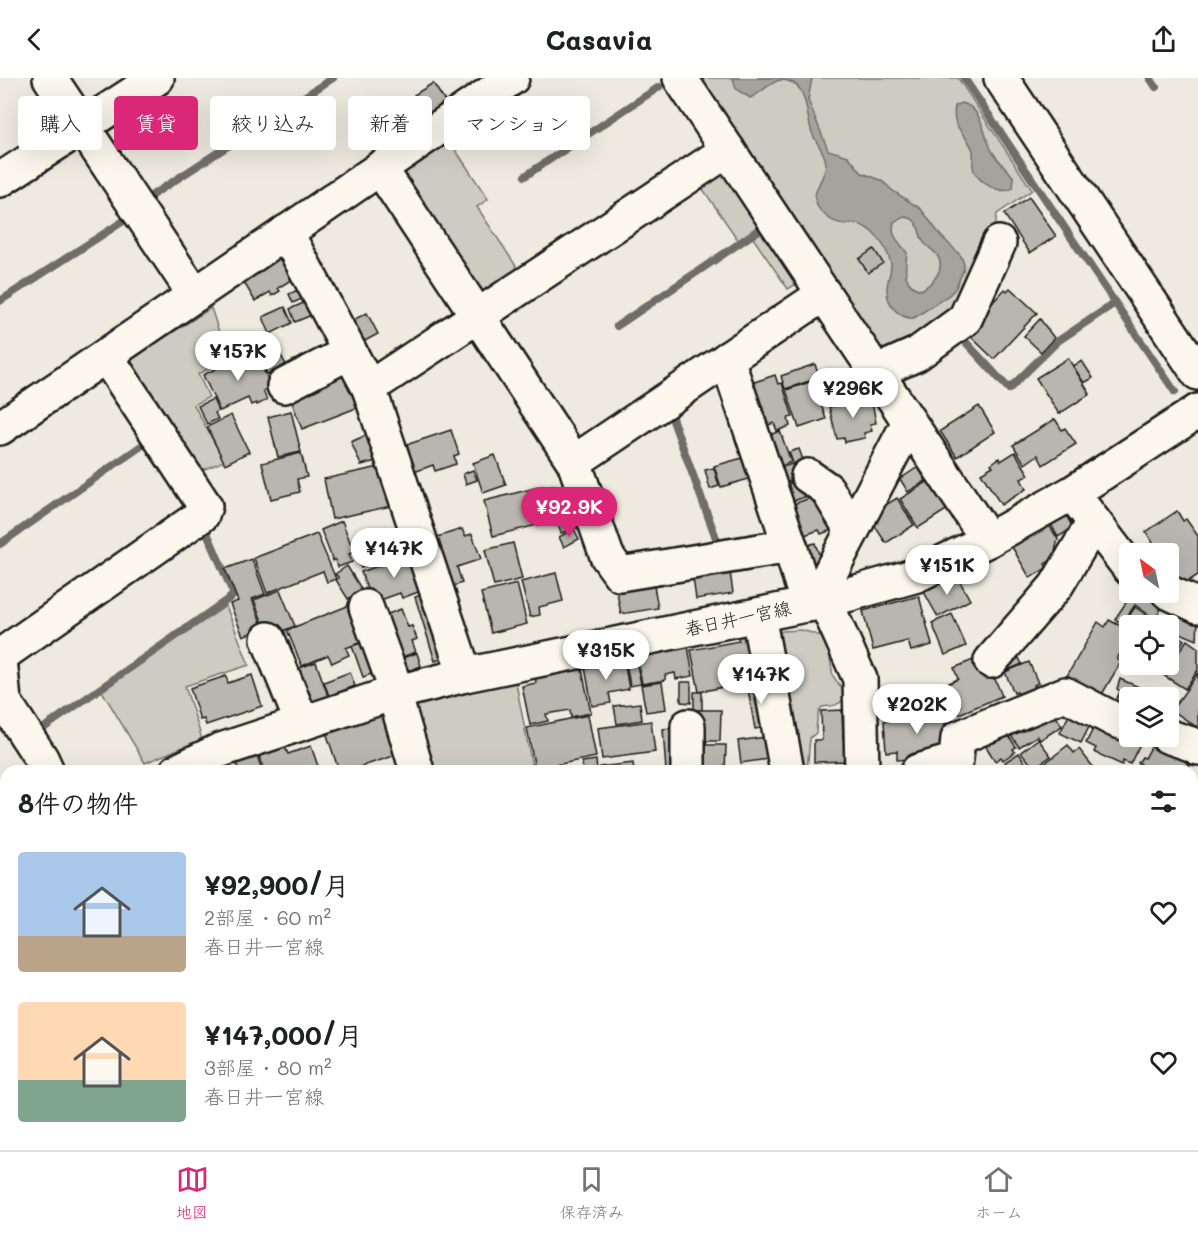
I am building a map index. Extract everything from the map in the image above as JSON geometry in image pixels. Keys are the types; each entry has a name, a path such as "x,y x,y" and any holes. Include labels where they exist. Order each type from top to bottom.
{"street":[{"path":"50,78 62,96"},
{"path":"102,114 157,78"},
{"path":"0,429 512,78"},
{"path":"680,78 988,540"},
{"path":"1001,78 1198,373"},
{"path":"0,180 46,150"},
{"path":"97,150 195,295"},
{"path":"369,388 728,150"},
{"path":"380,168 574,462 607,556 620,574 790,546"},
{"path":"286,232 369,388 465,675"},
{"path":"876,372 917,354 965,319 999,243"},
{"path":"574,462 824,294"},
{"path":"284,386 350,352"},
{"path":"44,765 4,700 0,657 202,515 205,506 106,356"},
{"path":"727,359 790,546 816,603 860,679 862,765"},
{"name":"春日井一宮線","path":"189,765 218,751 396,693 465,675 816,603 917,575 988,540 1072,493 1198,411"},
{"path":"816,603 909,422"},
{"path":"808,476 827,489 852,531"},
{"path":"1072,493 1119,555"},
{"path":"991,661 1056,586 1094,522"},
{"path":"1179,597 1198,606"},
{"path":"366,607 396,693 415,765"},
{"path":"758,615 786,765"},
{"path":"267,639 302,723"},
{"path":"939,765 956,760 958,738 1065,694 1119,721"},
{"path":"688,726 688,765"},
{"path":"1179,740 1198,748"}],"shaded area":[{"path":"691,78 958,78 1032,190 997,214 994,236 954,315 878,361"},
{"path":"733,78 812,78 808,100 828,150 848,156 862,173 881,180 893,191 921,209 941,236 961,256 964,264 963,271 955,289 914,318 909,318 896,311 892,307 887,292 891,263 880,241 862,226 839,223 830,219 816,204 816,190 824,173 826,160 811,130 800,89 785,80 778,81 750,98 736,89","holes":["904,217 917,225 924,243 940,260 937,276 921,290 915,288 906,276 907,253 893,232 894,222"]},
{"path":"962,103 969,106 979,117 992,151 1014,178 1013,188 996,189 983,182 975,172 973,150 955,120 955,106"},
{"path":"444,135 444,150 456,150 488,199 477,207 522,275 492,295 479,292 399,173 426,150 432,150 432,145"},
{"path":"717,169 729,172 762,223 738,240 698,182"},
{"path":"766,229 800,282 788,289 753,238"},
{"path":"211,308 228,359 198,374 209,397 194,405 224,461 198,472 126,362"},
{"path":"226,606 249,665 185,686 202,739 145,763 102,691"},
{"path":"802,630 821,636 829,653 833,676 843,690 845,698 833,706 821,708 816,733 810,738 808,765 795,765 776,636 782,631"},
{"path":"515,678 532,765 421,765 405,706"}],"building":[{"path":"433,83 444,100 444,104 432,113 432,96 414,95"},
{"path":"1029,197 1056,236 1030,253 1004,214"},
{"path":"284,249 299,275 278,288 280,291 272,296 270,292 255,301 243,281"},
{"path":"874,249 883,263 868,273 859,259"},
{"path":"306,286 310,295 293,303 289,294"},
{"path":"1010,288 1037,313 994,359 967,333 1005,289 1007,291"},
{"path":"308,301 314,314 295,322 290,309"},
{"path":"285,307 292,323 270,334 263,317"},
{"path":"367,313 378,334 359,344 347,323"},
{"path":"1040,319 1054,338 1041,352 1024,336"},
{"path":"273,340 286,365 267,374 255,349"},
{"path":"254,350 271,386 263,391 267,400 251,405 248,398 220,411 203,375"},
{"path":"1068,358 1090,394 1059,414 1036,378"},
{"path":"1082,361 1093,378 1084,383 1073,366"},
{"path":"815,364 819,378 785,389 781,376"},
{"path":"350,368 364,405 302,429 288,392"},
{"path":"775,375 778,384 782,383 793,417 788,418 790,426 777,431 774,423 757,429 743,386"},
{"path":"813,381 826,419 799,428 786,390"},
{"path":"824,383 830,403 822,406 816,386"},
{"path":"866,387 868,395 855,398 853,390"},
{"path":"871,397 876,423 870,424 872,431 864,433 865,438 845,442 844,438 837,439 829,407"},
{"path":"213,399 218,411 215,413 218,419 207,424 198,406"},
{"path":"979,406 995,432 957,457 940,431"},
{"path":"291,411 301,452 278,457 268,417"},
{"path":"231,415 249,452 225,464 207,427"},
{"path":"1055,419 1062,430 1065,428 1076,444 1043,465 1038,455 1025,464 1013,445"},
{"path":"451,430 459,454 454,456 456,464 435,471 433,465 414,472 406,445"},
{"path":"780,431 791,462 773,469 762,438"},
{"path":"373,432 384,459 361,465 351,442"},
{"path":"799,449 806,468 796,471 789,452"},
{"path":"1015,452 1029,475 1021,479 1026,489 1001,505 981,473 993,466 991,464 999,458 1001,461"},
{"path":"301,453 307,477 297,479 300,492 271,499 262,463"},
{"path":"495,455 506,485 483,493 473,463"},
{"path":"746,457 752,478 721,487 714,466"},
{"path":"792,464 797,479 779,485 774,470"},
{"path":"384,466 396,505 332,519 324,479"},
{"path":"918,467 926,481 908,492 900,479"},
{"path":"714,468 719,486 710,489 705,470"},
{"path":"473,470 477,480 466,484 463,474"},
{"path":"805,478 810,495 785,504 779,487"},
{"path":"932,479 951,507 918,528 900,499"},
{"path":"556,485 560,501 549,504 545,488"},
{"path":"543,486 553,521 493,536 484,501"},
{"path":"824,493 837,528 821,534 819,530 799,537 788,506"},
{"path":"573,498 582,526 561,533 551,505"},
{"path":"897,498 914,525 886,543 868,516"},
{"path":"1177,511 1183,521 1186,519 1198,536 1198,575 1181,586 1179,583 1179,543 1153,543 1146,532"},
{"path":"1066,515 1073,528 1058,537 1051,524"},
{"path":"342,521 354,552 349,554 352,562 338,567 335,559 333,561 321,530"},
{"path":"1049,525 1058,539 1053,559 1045,564 1047,568 1030,578 1012,547"},
{"path":"462,529 465,536 472,534 481,559 457,567 462,583 446,589 437,537"},
{"path":"574,529 579,539 564,547 559,537"},
{"path":"394,530 402,553 361,568 353,548"},
{"path":"317,534 336,579 327,582 323,571 267,593 254,558"},
{"path":"513,543 522,579 494,586 485,550"},
{"path":"815,543 822,563 809,568 801,547"},
{"path":"417,552 421,591 402,598 400,593 372,603 361,572"},
{"path":"252,559 265,594 252,599 263,628 243,636 230,604 238,601 225,569"},
{"path":"729,565 733,593 696,599 692,571"},
{"path":"347,566 362,590 348,599 336,580 339,578 335,574"},
{"path":"556,573 563,601 539,607 540,615 530,617 521,582"},
{"path":"956,574 970,600 938,617 924,592"},
{"path":"652,575 658,608 621,614 615,582"},
{"path":"517,584 527,624 491,633 481,593"},
{"path":"280,590 295,626 268,637 254,600"},
{"path":"431,592 451,656 435,661 415,597"},
{"path":"919,596 932,645 911,651 908,641 873,650 863,611"},
{"path":"1126,603 1158,603 1163,606 1157,615 1149,615 1135,605 1128,615 1119,615 1119,622 1115,619"},
{"path":"350,605 364,641 346,648 349,655 332,663 328,655 302,666 287,630"},
{"path":"1135,607 1147,615 1130,615"},
{"path":"1175,608 1198,618 1197,640 1179,633 1179,615 1172,615"},
{"path":"401,609 408,627 412,626 417,639 412,641 416,652 391,661 375,619"},
{"path":"952,614 966,646 945,655 932,623"},
{"path":"1109,620 1119,625 1117,659 1119,665 1101,696 1067,676 1098,622 1105,627"},
{"path":"756,633 764,680 746,683 747,688 739,689 738,684 699,692 691,650 739,641 737,636"},
{"path":"1179,637 1184,640 1179,648"},
{"path":"374,639 385,669 363,677 352,646"},
{"path":"1187,640 1198,648 1198,670 1185,689 1163,675 1179,675 1179,652"},
{"path":"688,646 693,676 676,679 675,673 665,675 665,680 642,684 637,655"},
{"path":"417,653 421,666 395,676 390,662"},
{"path":"985,655 1002,696 959,714 947,684 958,679 954,668"},
{"path":"1019,658 1022,664 1001,673 998,667"},
{"path":"624,660 629,689 609,693 611,703 592,706 585,667"},
{"path":"636,661 641,684 630,686 626,663"},
{"path":"316,662 328,696 303,705 291,671"},
{"path":"1029,662 1038,683 1034,685 1035,688 1019,695 1017,692 1014,693 1005,672"},
{"path":"581,665 591,713 571,717 570,710 546,714 548,721 530,725 522,686 536,683 535,675"},
{"path":"350,672 355,686 329,696 324,682"},
{"path":"1198,673 1198,728 1179,715 1179,700"},
{"path":"252,675 262,706 206,725 204,719 200,720 190,688 226,676 228,683"},
{"path":"1120,679 1139,687 1119,687 1119,690 1117,689"},
{"path":"766,680 774,726 755,729 747,684"},
{"path":"662,682 666,709 646,712 641,685"},
{"path":"681,682 691,682 691,703 681,702"},
{"path":"934,688 937,707 920,709 917,691"},
{"path":"694,692 702,692 702,710 694,710"},
{"path":"914,692 917,711 884,716 881,697"},
{"path":"1119,693 1119,709 1113,707"},
{"path":"640,703 642,720 617,724 614,706"},
{"path":"1049,705 1062,726 1040,740 1037,736 1019,747 1007,729"},
{"path":"1072,709 1093,719 1081,743 1060,733"},
{"path":"393,710 406,752 366,765 337,765 326,732"},
{"path":"693,710 721,710 720,741 693,741"},
{"path":"842,710 843,739 848,739 849,761 814,762 814,740 822,740 821,711"},
{"path":"944,710 947,748 933,749 933,757 897,760 897,751 886,752 884,721 915,719 915,713"},
{"path":"588,715 596,757 555,765 534,765 527,728"},
{"path":"651,721 655,752 602,759 598,728"},
{"path":"1096,723 1119,734 1119,747 1138,747 1130,764 1123,761 1122,765 1094,752 1096,748 1086,743"},
{"path":"682,727 684,765 666,765 663,729"},
{"path":"1003,727 1016,747 1013,749 1015,752 1003,760 1001,757 995,761 982,740"},
{"path":"772,736 775,758 741,763 738,741"},
{"path":"1038,739 1051,756 1038,765 1032,765 1021,752"},
{"path":"694,745 726,745 725,765 694,765"},
{"path":"1068,745 1074,753 1079,749 1092,765 1043,765"},
{"path":"311,746 318,765 262,765 259,756 285,747 288,754"},
{"path":"1151,747 1164,747 1192,761 1190,765 1140,765 1138,763 1142,757 1145,758"},
{"path":"1019,753 1027,765 1007,765 1005,762"},
{"path":"257,755 260,765 237,765 236,761"},
{"path":"596,760 596,765 582,765 582,762"}],"waterway":[{"path":"146,199 333,78"},
{"path":"964,78 1175,392"},
{"path":"1150,78 1156,87"},
{"path":"525,176 659,87"},
{"path":"0,301 122,222"},
{"path":"617,326 762,228"},
{"path":"962,338 1009,389 1058,341 1115,303"},
{"path":"672,418 719,546"},
{"path":"0,544 147,442"},
{"path":"40,736 38,732 234,595 205,528"}]}
